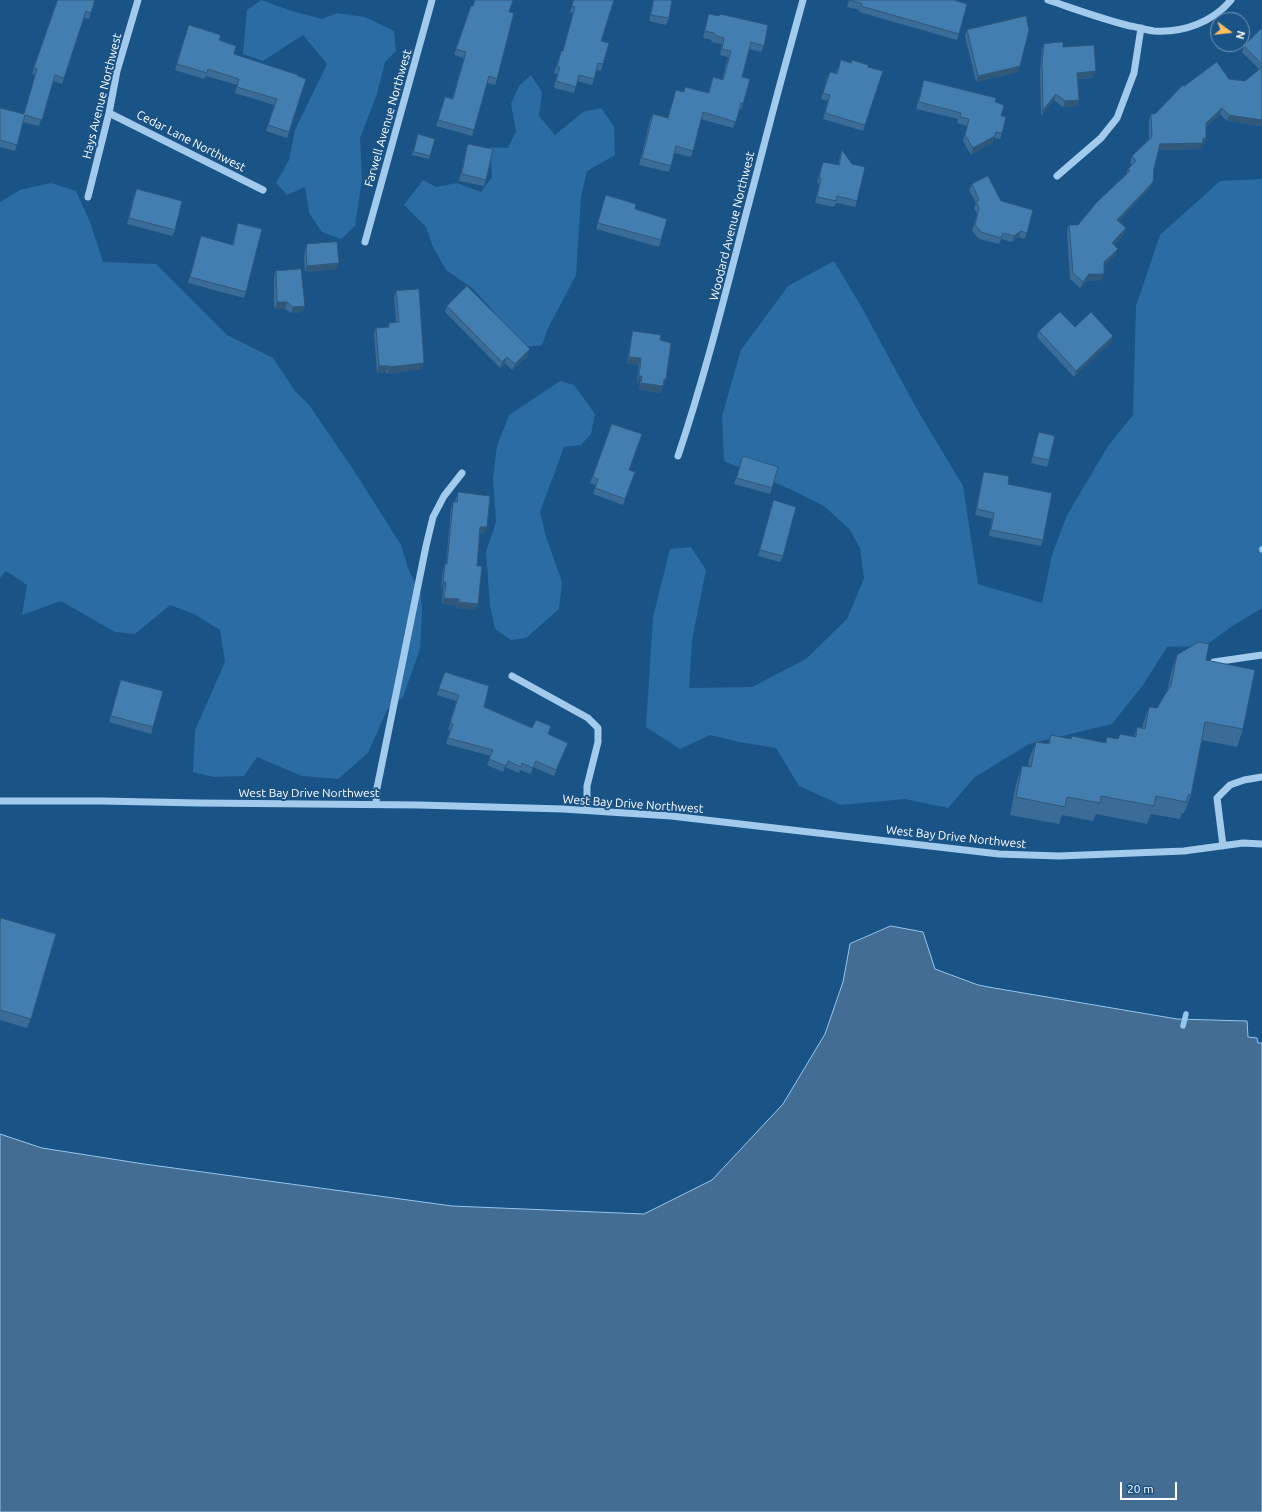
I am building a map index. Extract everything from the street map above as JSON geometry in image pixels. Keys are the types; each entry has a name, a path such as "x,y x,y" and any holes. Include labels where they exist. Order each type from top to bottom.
{"street":[{"name":"Hays Avenue Northwest","path":"88,197 109,113 117,71 138,0"},
{"name":"Farwell Avenue Northwest","path":"365,242 432,0"},
{"name":"Woodard Avenue Northwest","path":"678,456 720,320 756,175 803,0"},
{"path":"1048,0 1107,20 1154,31 1186,28 1200,24 1215,14 1231,0"},
{"path":"1057,176 1101,138 1117,118 1134,73 1141,28"},
{"name":"Cedar Lane Northwest","path":"109,113 263,190"},
{"path":"376,804 377,788 433,517 444,496 462,473"},
{"path":"1214,662 1262,655"},
{"path":"512,676 588,718 598,728 598,742 587,786 587,810"},
{"path":"1223,846 1217,798 1230,784 1262,777"},
{"name":"West Bay Drive Northwest","path":"0,801 102,800 199,803 376,804 497,806 587,810 679,817 999,854 1059,856 1184,852 1243,843 1262,844"},
{"path":"1243,843 1262,839"}],"shaded area":[{"path":"261,0 292,11 322,19 337,13 365,17 394,31 396,51 385,62 377,94 360,138 362,180 355,226 341,239 322,232 309,213 305,187 287,195 276,183 289,160 295,130 327,64 303,35 263,61 243,54 247,10"},
{"path":"531,75 542,92 539,116 555,135 583,112 601,108 614,126 615,155 587,171 581,197 576,275 548,328 542,345 526,347 472,288 446,270 433,247 426,227 404,205 423,180 436,187 457,183 481,192 492,177 490,147 508,148 516,131 511,104 519,86"},
{"path":"1262,179 1262,608 1231,627 1205,646 1167,647 1143,685 1112,724 1029,744 975,777 948,808 905,799 841,805 799,786 776,748 739,742 710,735 680,749 646,727 653,617 670,549 691,547 706,570 692,640 689,688 752,687 806,659 847,619 864,578 860,548 849,529 824,506 792,490 724,461 722,416 741,350 788,286 834,261 862,308 918,411 963,486 978,584 1042,603 1052,555 1067,515 1108,446 1133,415 1136,306 1160,235 1220,181"},
{"path":"51,183 76,191 90,222 103,262 156,264 227,335 273,358 295,391 309,405 353,469 401,545 409,571 421,594 422,614 420,649 403,697 387,710 368,753 338,779 302,776 257,757 244,776 214,777 193,772 195,730 225,662 220,630 194,614 170,605 135,634 115,632 61,601 22,615 27,585 6,571 0,578 0,202 20,190"},
{"path":"560,381 574,385 595,414 591,434 581,445 564,447 540,512 546,537 562,582 559,609 526,638 511,640 495,629 490,605 486,552 496,522 493,479 497,446 509,415"},
{"path":"891,926 923,932 935,969 978,985 1177,1019 1247,1021 1248,1037 1257,1038 1258,1043 1262,1043 1262,1512 0,1512 0,1134 42,1148 144,1164 452,1206 644,1214 712,1180 783,1104 825,1034 843,982 850,944"}],"building":[{"path":"58,0 95,0 91,13 86,11 64,78 55,75 42,120 25,115 17,145 0,140 0,108 24,114 37,69 34,68"},
{"path":"475,0 513,0 509,12 514,13 497,79 489,76 474,130 438,120 445,97 453,99 466,52 456,49 471,6 473,6"},
{"path":"574,0 614,0 601,41 609,43 603,64 598,63 594,79 579,75 576,87 556,81 560,67 557,67 561,51 563,51 575,7 572,6"},
{"path":"654,0 672,0 669,18 651,15"},
{"path":"849,0 954,0 967,4 959,34 861,6 862,4"},
{"path":"709,14 719,16 720,14 768,25 764,46 751,42 742,77 750,79 736,122 703,112 693,151 676,146 671,166 642,158 653,114 668,118 676,90 684,92 685,87 709,93 713,77 723,80 731,51 722,49 724,38 714,35 714,33 705,31"},
{"path":"1026,16 1029,30 1020,66 978,76 967,30"},
{"path":"189,25 221,35 219,40 236,46 234,54 306,79 289,132 268,125 277,99 237,87 239,79 208,69 207,73 177,64"},
{"path":"1262,28 1262,64 1250,52 1250,40"},
{"path":"1063,42 1063,47 1094,45 1096,71 1077,73 1079,100 1065,101 1056,94 1043,110 1042,63 1044,44"},
{"path":"841,60 851,63 852,60 868,65 868,67 883,71 865,125 825,113 830,95 823,93 830,72 837,74"},
{"path":"1217,62 1229,79 1245,81 1262,67 1262,120 1229,115 1222,108 1206,123 1206,138 1203,138 1203,143 1160,144 1154,168 1153,182 1117,220 1126,228 1112,243 1118,249 1104,262 1104,274 1089,274 1083,282 1073,273 1069,225 1078,225 1097,202 1130,171 1128,169 1136,161 1132,156 1152,137 1151,114 1155,114 1183,85 1184,86"},
{"path":"924,80 996,98 995,102 1004,105 1001,116 1006,117 1002,133 996,132 995,136 973,148 965,135 969,119 960,117 961,113 919,102"},
{"path":"418,134 435,139 430,156 414,152"},
{"path":"468,144 493,149 486,180 462,174"},
{"path":"842,150 852,164 865,167 857,201 837,196 836,201 817,197 821,178 819,177 823,162 839,165"},
{"path":"988,176 1001,201 1033,210 1027,233 1021,231 1014,236 1003,233 1001,238 981,232 975,225 979,208 976,201 979,200 972,184"},
{"path":"137,189 182,201 175,230 129,218"},
{"path":"606,195 636,204 635,209 667,219 661,240 598,223"},
{"path":"238,223 262,229 246,292 190,277 201,236 233,245"},
{"path":"337,242 339,263 307,266 307,244"},
{"path":"301,269 305,306 293,307 287,302 277,302 276,271"},
{"path":"467,286 530,349 515,364 507,357 502,362 447,306"},
{"path":"419,289 424,363 389,367 379,366 376,328 389,327 389,323 399,322 396,291"},
{"path":"1060,312 1075,327 1091,312 1113,336 1076,371 1039,331"},
{"path":"633,331 661,335 660,340 671,343 666,379 664,379 663,386 641,383 642,376 639,376 641,358 629,357"},
{"path":"612,424 642,434 629,470 635,472 625,499 595,488 598,479 593,477"},
{"path":"1039,432 1055,436 1049,460 1033,457"},
{"path":"743,456 778,467 772,488 737,478"},
{"path":"984,472 1009,476 1008,484 1052,493 1043,540 991,530 994,513 977,509"},
{"path":"458,492 490,496 487,527 480,527 477,566 482,566 478,604 459,602 459,599 444,598 446,582 443,582 445,564 447,564 453,502 457,502"},
{"path":"774,500 796,507 783,556 760,550"},
{"path":"1199,642 1209,644 1206,660 1255,670 1243,729 1205,722 1191,795 1188,795 1186,802 1156,796 1154,806 1101,796 1100,803 1067,797 1065,807 1016,797 1022,766 1031,767 1036,742 1049,744 1051,735 1071,739 1072,736 1106,743 1107,737 1118,739 1120,734 1136,737 1137,727 1145,729 1149,707 1157,708 1171,685 1177,655"},
{"path":"445,672 489,686 484,707 532,728 536,720 551,726 548,734 568,743 556,770 536,761 533,768 522,763 521,767 508,761 506,766 489,759 493,750 448,738 453,724 450,723 459,695 439,689"},
{"path":"121,680 163,691 153,727 111,716"},
{"path":"1,918 56,934 31,1019 0,1010"}],"waterway":[{"path":"1183,1026 1186,1014"}]}
